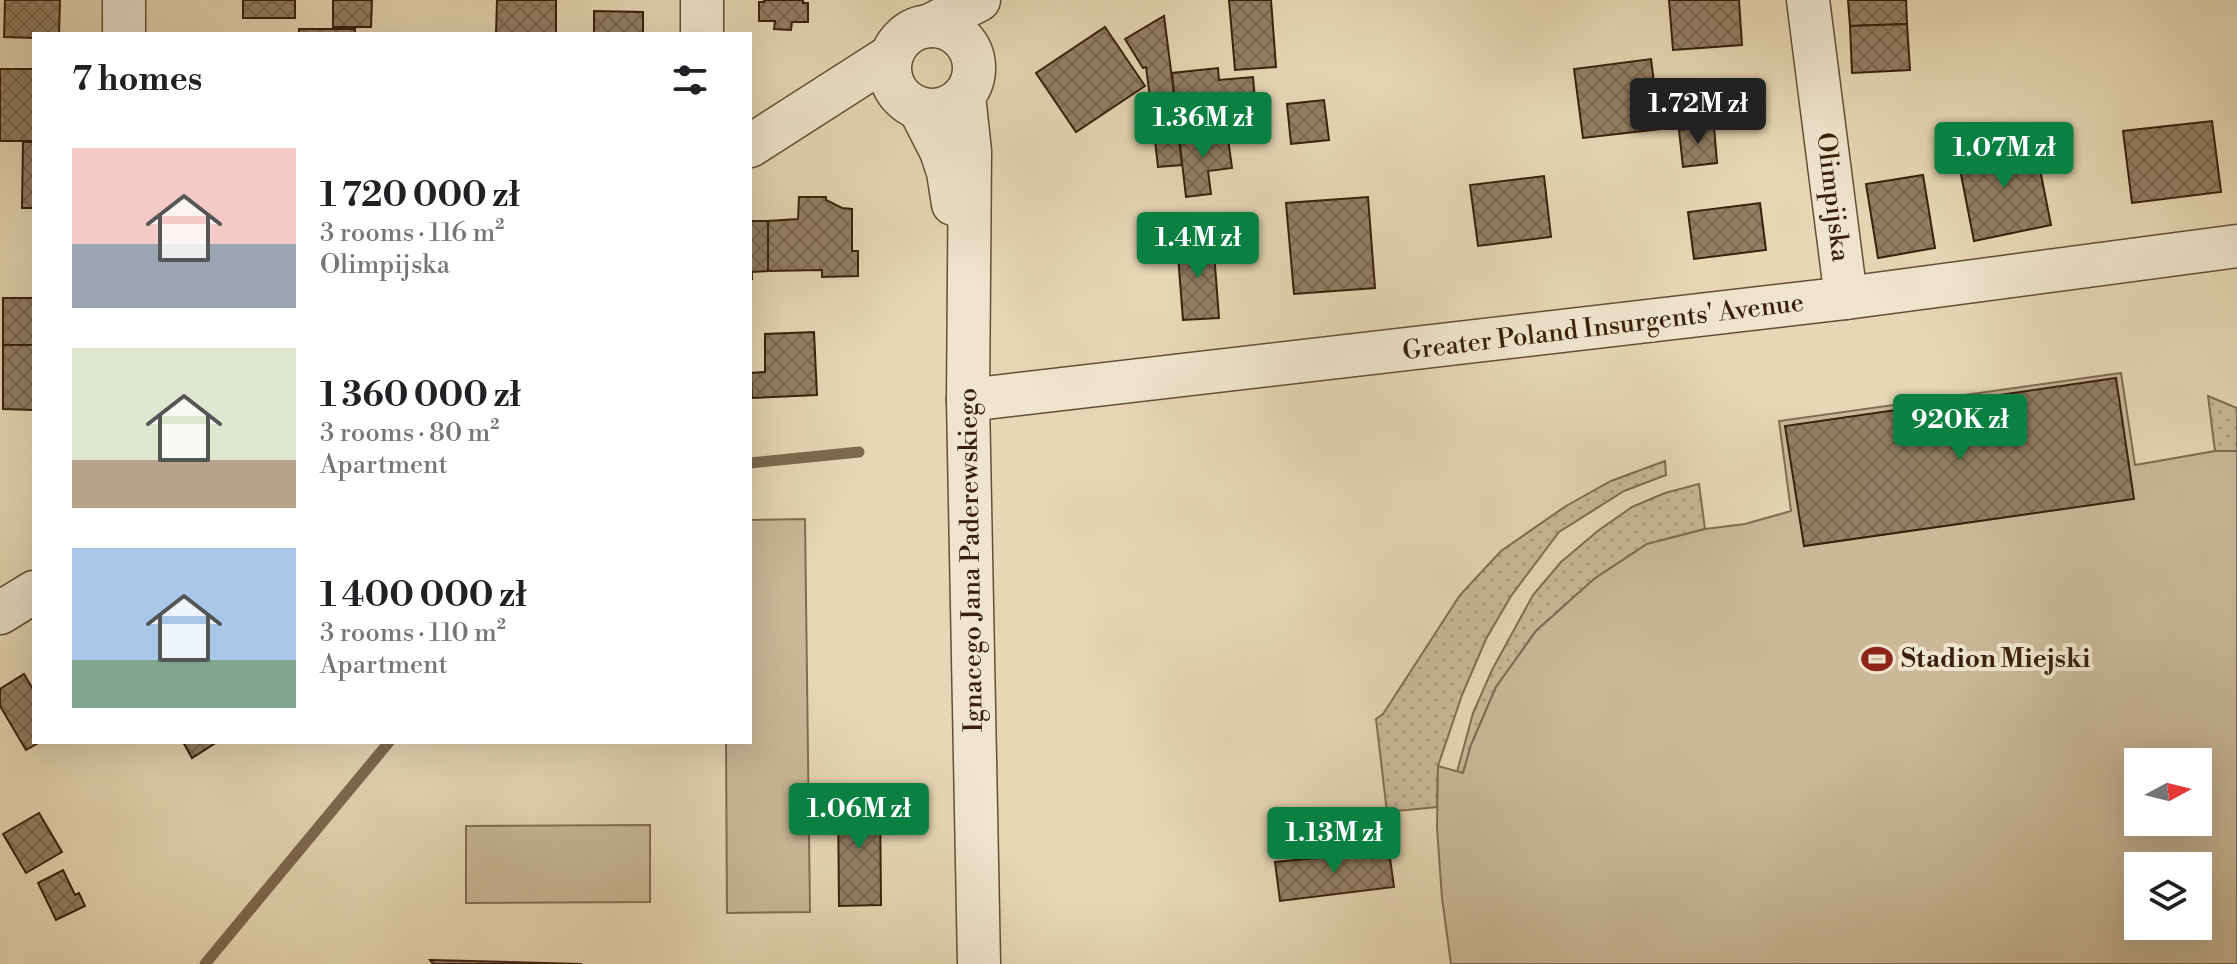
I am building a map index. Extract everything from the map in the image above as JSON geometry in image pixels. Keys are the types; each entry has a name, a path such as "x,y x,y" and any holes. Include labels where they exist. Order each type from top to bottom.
{"street":[{"path":"124,0 124,32"},
{"path":"702,0 702,32"},
{"path":"929,26 960,36 970,50 974,65 974,73 964,96 943,109 935,110 903,85 896,47 906,35 979,0"},
{"path":"970,50 995,0"},
{"name":"Olimpijska","path":"1808,0 1846,298"},
{"path":"752,145 813,104 903,85"},
{"name":"Ignacego Jana Paderewskiego","path":"903,85 941,151 948,172 967,300"},
{"name":"Ignacego Jana Paderewskiego","path":"964,96 970,151 968,400 979,964"},
{"name":"Greater Poland Insurgents' Avenue","path":"968,400 1846,298 2237,246"},
{"path":"0,613 32,593"}],"shaded area":[{"name":"Stadion Miejski","path":"2121,373 2135,465 2215,451 2237,451 2237,964 1451,964 1437,828 1438,766 1463,773 1471,745 1496,687 1536,631 1594,579 1647,544 1791,511 1779,421"},
{"path":"2208,396 2237,408 2237,451 2215,451"},
{"path":"1665,461 1666,475 1624,491 1559,532 1511,596 1486,639 1462,695 1438,766 1437,807 1387,812 1376,719 1383,714 1460,595 1501,551 1566,506 1611,481"},
{"path":"1699,484 1705,529 1647,544 1594,579 1536,631 1496,687 1471,745 1463,773 1457,772 1473,713 1492,670 1533,595 1561,562 1632,507 1665,493"},
{"path":"805,519 810,912 727,913 726,744 752,744 752,520"},
{"path":"650,825 650,902 466,903 466,826"}],"building":[{"path":"5,0 60,0 59,32 32,32 32,38 4,37"},
{"path":"243,0 295,0 295,18 243,18"},
{"path":"333,0 372,0 371,27 333,27"},
{"path":"497,0 556,0 556,32 496,32"},
{"path":"803,0 803,3 808,3 808,22 792,22 791,30 774,29 775,21 759,21 759,2"},
{"path":"1229,0 1271,0 1276,67 1235,70"},
{"path":"1669,0 1739,0 1742,45 1673,50"},
{"path":"1848,0 1906,0 1907,24 1850,26"},
{"path":"594,11 643,12 643,32 594,32"},
{"path":"1164,16 1175,102 1151,105 1146,67 1143,68 1125,39"},
{"path":"1907,24 1910,70 1852,73 1850,26"},
{"path":"1105,27 1145,86 1076,132 1036,73"},
{"path":"299,29 355,29 355,32 299,32"},
{"path":"1651,59 1660,129 1583,138 1574,69"},
{"path":"1218,68 1219,80 1253,77 1256,112 1177,120 1172,73"},
{"path":"0,69 32,69 32,141 0,141"},
{"path":"1324,100 1329,140 1291,144 1287,104"},
{"path":"1175,102 1182,165 1158,167 1151,105"},
{"path":"2212,121 2221,192 2132,203 2123,131"},
{"path":"1714,126 1717,163 1683,167 1679,130"},
{"path":"1227,131 1232,168 1208,171 1211,194 1186,197 1179,136"},
{"path":"2034,139 2051,225 1974,241 1957,154"},
{"path":"23,142 32,142 32,208 22,208"},
{"path":"1923,175 1935,248 1878,258 1866,184"},
{"path":"1544,176 1551,237 1478,246 1470,185"},
{"path":"799,197 826,197 826,200 842,208 852,209 852,251 858,251 858,276 822,277 822,270 768,271 768,221 798,219"},
{"path":"1368,197 1375,288 1294,294 1286,203"},
{"path":"1760,203 1766,250 1694,259 1688,212"},
{"path":"752,221 768,221 768,271 752,272"},
{"path":"1213,239 1219,318 1183,320 1177,242"},
{"path":"3,298 32,298 32,345 3,345"},
{"path":"814,332 817,395 752,398 752,373 765,372 765,334"},
{"path":"3,345 32,345 32,410 3,409"},
{"path":"2116,378 2134,499 1804,546 1785,426"},
{"path":"24,674 32,688 32,744 36,744 26,750 0,706 0,689"},
{"path":"184,744 214,744 192,758"},
{"path":"838,797 880,797 881,905 839,906"},
{"path":"39,813 62,852 26,873 3,834"},
{"path":"1389,851 1394,887 1280,901 1275,862"},
{"path":"63,870 75,895 79,893 85,906 56,920 38,883"},
{"path":"430,960 582,964 433,964"}],"waterway":[{"path":"752,463 859,452"},
{"path":"205,964 387,744"}],"place":[{"name":"Stadion Miejski","path":"1877,659"}]}
